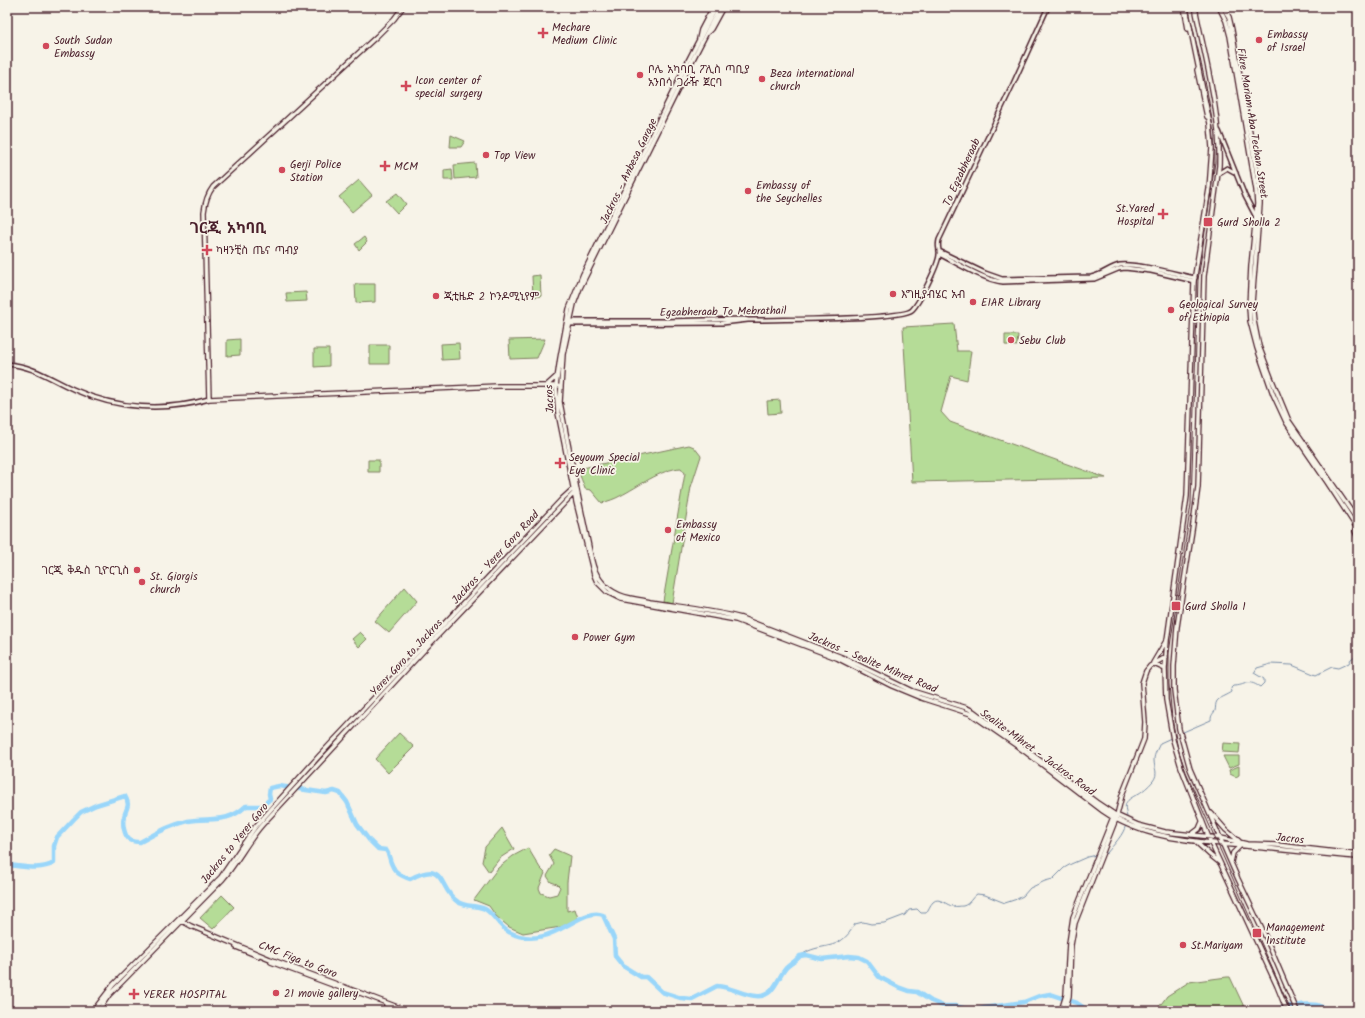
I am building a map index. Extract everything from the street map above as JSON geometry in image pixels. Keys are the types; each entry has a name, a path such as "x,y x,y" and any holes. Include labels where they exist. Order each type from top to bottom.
{"main road":[{"path":"209,399 204,212 205,203 209,193 213,187 312,94 377,36 394,19 403,7"},
{"path":"699,40 700,33 713,7"},
{"path":"705,33 716,7"},
{"path":"705,33 711,29 721,7"},
{"path":"662,119 699,40 710,26 721,7"},
{"name":"To Egzabheraab","path":"875,316 906,313 912,310 923,292 939,253 938,246 940,240 1048,7"},
{"path":"1185,7 1206,114 1210,121 1212,148 1211,171 1194,280 1198,487 1194,524 1174,649 1174,690 1178,729 1188,763 1207,809 1297,1010"},
{"path":"1194,7 1218,131 1220,151 1219,173 1204,276 1196,347 1187,496 1167,640 1165,669 1166,700 1173,740 1181,768 1209,838 1287,1011"},
{"name":"Fikre Mariam Aba Techan Street","path":"1220,7 1228,21"},
{"name":"Fikre Mariam Aba Techan Street","path":"1223,7 1228,21 1260,190 1254,255"},
{"name":"Jackros - Anbesa Garage","path":"568,322 580,288 705,33"},
{"name":"Fikre Mariam Aba Techan Street","path":"1238,75 1256,190 1253,313 1262,358 1274,394 1286,422 1357,527"},
{"name":"Jacros","path":"577,506 560,408 569,309 591,257 662,119"},
{"path":"1218,131 1258,221"},
{"path":"1219,173 1227,168 1236,173"},
{"path":"939,253 995,278 1010,280 1091,277 1100,275 1117,266 1125,265 1151,268 1194,280"},
{"name":"Egzabheraab To Mebrathail","path":"568,322 748,320 875,316"},
{"name":"Jacros","path":"568,322 556,386 558,413 574,489"},
{"name":"Fikre Mariam Aba Techan Street","path":"1262,358 1289,421 1358,521"},
{"path":"7,364 37,371 75,390 120,405 154,407 192,404 209,399 498,386 561,386"},
{"path":"546,386 557,376"},
{"name":"Yerer Goro to Jackros","path":"180,921 228,873 262,825 564,502 574,489"},
{"name":"Jackros - Sealite Mihret Road","path":"574,489 595,570 602,583 613,592 628,598 741,618 844,658 898,685 942,703"},
{"name":"Jackros - Yerer Goro Road","path":"318,758 574,489"},
{"path":"564,502 572,501 577,506"},
{"name":"Sealite Mihret - Jackros Road","path":"577,506 594,575 600,585 611,595 631,602 726,617 736,620 837,658 892,686 965,712 981,721 1115,817"},
{"path":"1357,527 1355,534 1358,538"},
{"path":"1065,1011 1070,929 1075,911 1104,849 1144,739 1145,722 1142,683 1146,671 1152,665 1167,640"},
{"path":"1152,665 1166,657"},
{"path":"1152,665 1165,669"},
{"name":"Jackros to Yerer Goro","path":"180,921 224,873 261,821 318,758"},
{"path":"1207,809 1241,844 1233,853 1231,864"},
{"path":"1115,817 1159,835 1212,843"},
{"path":"1099,858 1100,852 1115,817"},
{"path":"1191,835 1199,829 1202,821"},
{"path":"1129,823 1154,830 1209,838"},
{"name":"Jacros","path":"1209,838 1221,838 1241,844"},
{"path":"1196,841 1206,852 1221,864"},
{"name":"Jacros","path":"1212,843 1278,845 1358,857"},
{"name":"Jacros","path":"1345,855 1358,853"},
{"path":"93,1011 114,985 180,921"},
{"path":"98,1011 109,995 180,921"},
{"name":"CMC Figa to Goro","path":"180,921 250,952 408,1011"},
{"path":"342,987 401,1011"},
{"path":"1062,1011 1066,1003"}],"green space":[{"path":"451,135 465,141 461,147 450,147"},
{"path":"475,163 476,177 455,179 454,165"},
{"path":"452,169 453,180 444,180 444,170"},
{"path":"359,180 372,195 352,212 339,197"},
{"path":"397,193 406,204 397,213 386,201"},
{"path":"364,237 367,242 359,250 355,244"},
{"path":"540,275 541,296 533,297 532,276"},
{"path":"355,284 375,284 375,302 356,303"},
{"path":"306,292 307,301 287,302 286,293"},
{"path":"954,324 957,351 971,351 967,380 951,376 941,412 950,422 1106,478 912,482 903,327"},
{"name":"Sebu Club","path":"1005,335 1018,335 1017,346 1005,345"},
{"path":"240,339 240,355 227,356 227,340"},
{"path":"545,339 537,358 510,359 509,340"},
{"path":"459,343 460,359 442,360 441,344"},
{"path":"370,345 389,345 389,364 370,364"},
{"path":"314,349 329,349 329,366 314,367"},
{"path":"780,400 781,413 768,414 767,401"},
{"path":"689,445 694,447 701,456 691,487 672,603 663,601 685,473 681,468 673,469 650,479 618,497 602,503 591,490 585,489 578,469"},
{"path":"368,460 379,460 379,472 368,472"},
{"path":"405,587 417,601 389,633 375,621"},
{"path":"360,632 367,639 359,647 352,639"},
{"path":"399,733 414,747 388,773 375,759"},
{"path":"1223,743 1240,744 1239,753 1222,752"},
{"path":"1223,756 1239,756 1239,764 1229,768"},
{"path":"1239,766 1239,775 1236,777 1230,774 1229,770"},
{"path":"502,828 514,849 500,858 489,872 482,862 485,847"},
{"path":"528,848 540,868 545,873 539,888 541,893 549,896 557,894 560,887 551,882 547,876 554,864 549,855 554,849 570,856 567,882 567,911 575,909 578,918 561,927 523,933 509,927 496,916 489,906 474,900 498,868 513,856"},
{"path":"222,895 234,907 213,929 200,918"},
{"path":"1230,977 1246,1011 1162,1011 1159,1007 1167,996 1189,982"}],"waterway":[{"path":"1181,733 1211,720 1217,701 1232,692 1231,688 1233,686 1252,683 1260,687 1264,683 1264,679 1254,673 1257,668 1271,664 1292,665 1316,675 1332,667 1338,668 1349,663 1356,655 1358,656"},
{"path":"1127,817 1125,809 1127,801 1145,789 1153,781 1156,773 1154,760 1156,751 1160,743 1171,738"},
{"path":"7,865 43,867 54,863 54,846 57,837 81,812 96,805 125,796 128,805 123,820 125,833 130,840 140,842 174,825 188,821 225,818 239,812 246,806 262,806 270,799 270,788 279,786 326,793 334,791 340,793 347,802 357,824 369,840 378,849 386,850 393,868 402,875 410,879 431,872 436,874 451,896 458,902 464,905 485,909 505,930 524,937 538,937 550,934 584,917 594,914 603,915 614,939 615,956 623,966 641,977 646,977 662,992 681,998 692,999 717,986 746,994 762,996 771,991 786,968 800,956 806,955 822,959 849,956 859,957 867,961 879,977 898,987 917,992 931,1001 943,1006 955,1006 974,1011 1024,1002 1039,996 1050,994 1077,1003 1089,1011"},
{"path":"1103,854 1107,853 1118,840 1126,824"},
{"path":"800,956 808,951 836,944 849,934 855,924 863,922 871,924 884,923 905,915 909,910 917,909 921,913 926,913 935,900 951,906 963,906 977,894 985,895 1005,903 1017,899 1023,896 1030,888 1053,879 1064,868 1071,864 1096,855"},
{"path":"1272,1011 1282,1008 1307,1005 1317,1005 1332,1011"}],"tram line":[{"path":"1188,7 1209,104 1215,162 1198,280 1191,504 1169,653 1169,684 1172,719 1178,749 1186,772 1291,1011"}],"place":[{"name":"Mechare Medium Clinic","path":"543,33"},
{"name":"Embassy of Israel","path":"1259,40"},
{"name":"South Sudan Embassy","path":"46,46"},
{"name":"ቦሌ አካባቢ ፖሊስ ጣቢያ አንበሳ ጋራዥ ጀርባ","path":"640,75"},
{"name":"Beza international church","path":"762,79"},
{"name":"Icon center of special surgery","path":"406,86"},
{"name":"Top View","path":"486,155"},
{"name":"MCM","path":"385,166"},
{"name":"Gerji Police Station","path":"282,170"},
{"name":"Embassy of the Seychelles","path":"748,191"},
{"name":"St.Yared Hospital","path":"1163,214"},
{"name":"Gurd Sholla 2","path":"1208,222"},
{"name":"ካዛንቺስ ጤና ጣብያ","path":"207,250"},
{"name":"እግዚያብሄር አብ","path":"893,294"},
{"name":"ጂቲዜድ 2 ኮንዶሚኒየም","path":"436,296"},
{"name":"EIAR Library","path":"973,302"},
{"name":"Geological Survey of Ethiopia","path":"1171,310"},
{"name":"Sebu Club","path":"1011,340"},
{"name":"Seyoum Special Eye Clinic","path":"560,463"},
{"name":"Embassy of Mexico","path":"668,530"},
{"name":"ገርጂ ቅዱስ ጊዮርጊስ","path":"137,570"},
{"name":"St. Giorgis church","path":"142,582"},
{"name":"Gurd Sholla 1","path":"1176,606"},
{"name":"Power Gym","path":"575,637"},
{"name":"Management Institute","path":"1257,933"},
{"name":"St.Mariyam","path":"1183,945"},
{"name":"21 movie gallery","path":"276,993"},
{"name":"YERER HOSPITAL","path":"134,994"}],"district":[{"name":"ገርጂ አካባቢ","path":"228,228"}]}
